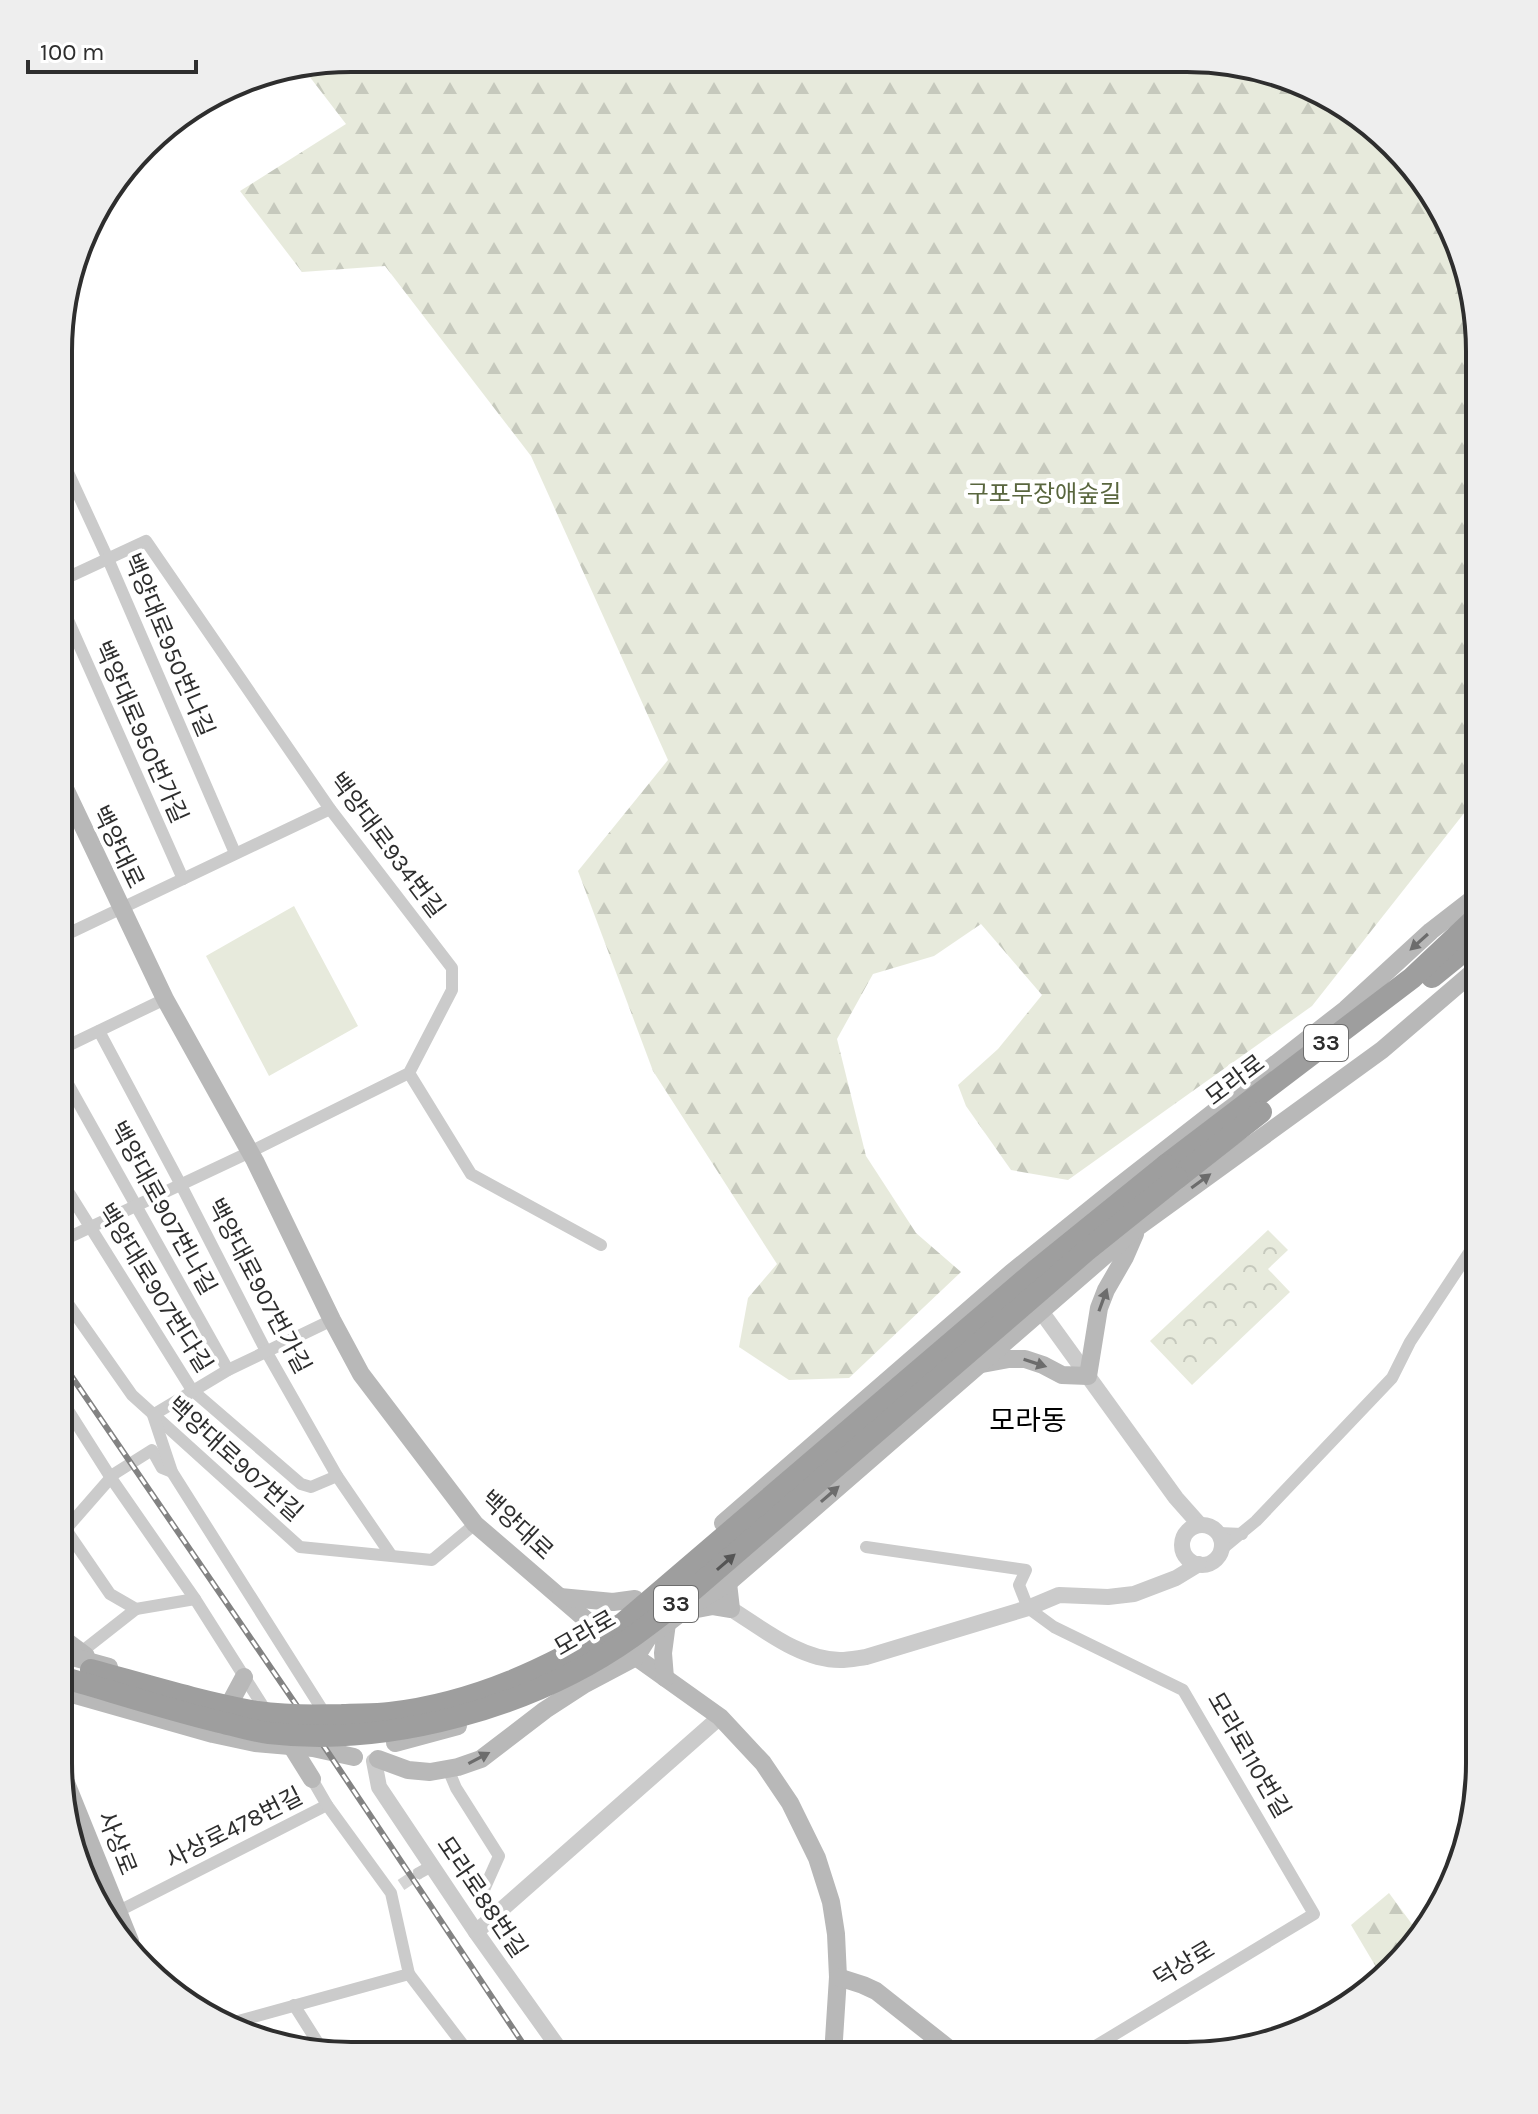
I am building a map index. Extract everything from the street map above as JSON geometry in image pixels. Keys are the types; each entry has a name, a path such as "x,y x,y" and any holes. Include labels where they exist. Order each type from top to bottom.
{"highway":[{"name":"모라로","path":"72,1680 183,1713 268,1733 335,1735 394,1730 440,1721 503,1704 575,1671 630,1639 685,1597 1075,1261 1172,1172 1412,978 1466,928"},
{"name":"모라로","path":"72,1665 190,1698 295,1716 390,1713 441,1704 503,1686 569,1655 622,1624 1035,1271 1172,1172 1466,949"}],"main road":[{"name":"백양대로","path":"72,820 121,909 165,999 250,1152 361,1374 475,1524 598,1630 720,1717 763,1763 790,1803 817,1858 831,1902 838,1977 834,2042"},
{"name":"모라로","path":"384,1709 421,1707 486,1687 556,1655 598,1630 1011,1273 1346,1009 1431,931 1466,904"},
{"name":"모라로","path":"376,1760 408,1770 430,1772 481,1759 545,1710 728,1583 1138,1227 1382,1050 1466,978"},
{"path":"981,1364 1025,1359 1062,1375 1088,1376 1099,1308 1138,1227"},
{"path":"729,1518 751,1516 764,1521 773,1538 771,1545"},
{"path":"665,1678 663,1653 675,1618 713,1606 731,1609 728,1583"},
{"path":"560,1597 613,1602 635,1599"},
{"path":"72,1646 98,1664"},
{"name":"모라로","path":"395,1743 535,1701 630,1653"},
{"path":"72,1657 266,1711 345,1717"},
{"path":"230,1703 244,1677"},
{"path":"72,1694 213,1734 255,1743 319,1749 365,1761 376,1760 390,1751 395,1743 395,1725 384,1709 365,1705 356,1707 345,1717 340,1738 354,1757"},
{"path":"292,1747 312,1779"},
{"path":"312,1779 319,1749"},
{"name":"사상로","path":"83,1840 107,1897"},
{"path":"838,1977 876,1991 941,2042"}],"street":[{"name":"백양대로950번나길","path":"72,481 235,853"},
{"name":"백양대로934번길","path":"108,559 146,541 330,809 452,968 452,990 409,1073"},
{"path":"72,576 108,559"},
{"name":"백양대로950번가길","path":"72,629 183,879"},
{"path":"121,909 330,809"},
{"name":"백양대로","path":"72,932 121,909"},
{"path":"72,1044 165,999"},
{"name":"백양대로907번가길","path":"99,1031 266,1351 337,1476 391,1555"},
{"path":"72,1236 409,1073 471,1174 601,1245"},
{"name":"백양대로907번나길","path":"72,1091 228,1370"},
{"name":"백양대로907번다길","path":"72,1198 192,1390 301,1484 311,1487 337,1476"},
{"path":"1220,1542 1242,1534 1392,1378 1410,1342 1465,1258"},
{"path":"1011,1273 1042,1311 1176,1498 1193,1529"},
{"name":"백양대로907번길","path":"72,1310 132,1395 300,1547 432,1560 475,1524"},
{"path":"325,1714 172,1472 153,1415 228,1370 332,1320"},
{"path":"72,1416 266,1711"},
{"path":"72,1516 114,1474 152,1450 162,1468 172,1472"},
{"path":"1211,1527 1220,1542 1217,1558 1211,1563 1199,1564 1185,1554 1183,1541 1193,1529 1211,1527"},
{"path":"72,1542 110,1594 136,1609"},
{"path":"866,1547 1026,1570 1019,1585 1028,1608"},
{"path":"1134,1594 1168,1571 1185,1554"},
{"path":"731,1609 793,1647 839,1660 866,1657 1028,1608 1059,1595 1108,1597 1134,1594 1176,1578 1199,1564"},
{"path":"80,1653 136,1609 195,1599"},
{"name":"모라로110번길","path":"1028,1608 1054,1627 1183,1690 1314,1914"},
{"path":"476,1932 720,1717"},
{"name":"모라로88번길","path":"376,1760 379,1787 425,1870 476,1932 554,2042"},
{"path":"448,1769 456,1788 499,1856 482,1894 494,1916"},
{"path":"312,1779 327,1805 396,1889 409,1974 461,2042"},
{"name":"사상로478번길","path":"116,1913 327,1805"},
{"name":"덕상로","path":"1102,2042 1314,1914"},
{"path":"242,2020 409,1974"},
{"path":"294,2005 316,2040"}],"green space":[{"name":"구포무장애숲길","path":"333,73 1224,74 1259,81 1294,93 1327,109 1357,130 1397,167 1419,196 1437,227 1451,261 1464,314 1466,351 1466,811 1312,1006 1068,1180 1011,1170 966,1106 958,1085 998,1049 1042,995 981,924 934,956 873,974 837,1039 866,1156 916,1233 961,1272 849,1378 789,1380 739,1347 748,1298 777,1264 653,1071 578,871 668,760 531,456 385,266 302,272 240,191 346,124 309,76"},
{"path":"294,906 358,1026 269,1076 206,956"},
{"path":"1268,1230 1288,1250 1268,1269 1290,1292 1192,1385 1150,1341"},
{"path":"1389,1893 1413,1926 1376,1968 1351,1925"}],"tunnel":[{"path":"401,1885 419,1873"}],"railway":[{"path":"72,1377 522,2042"}],"district":[{"name":"모라동","path":"1028,1420"}]}
